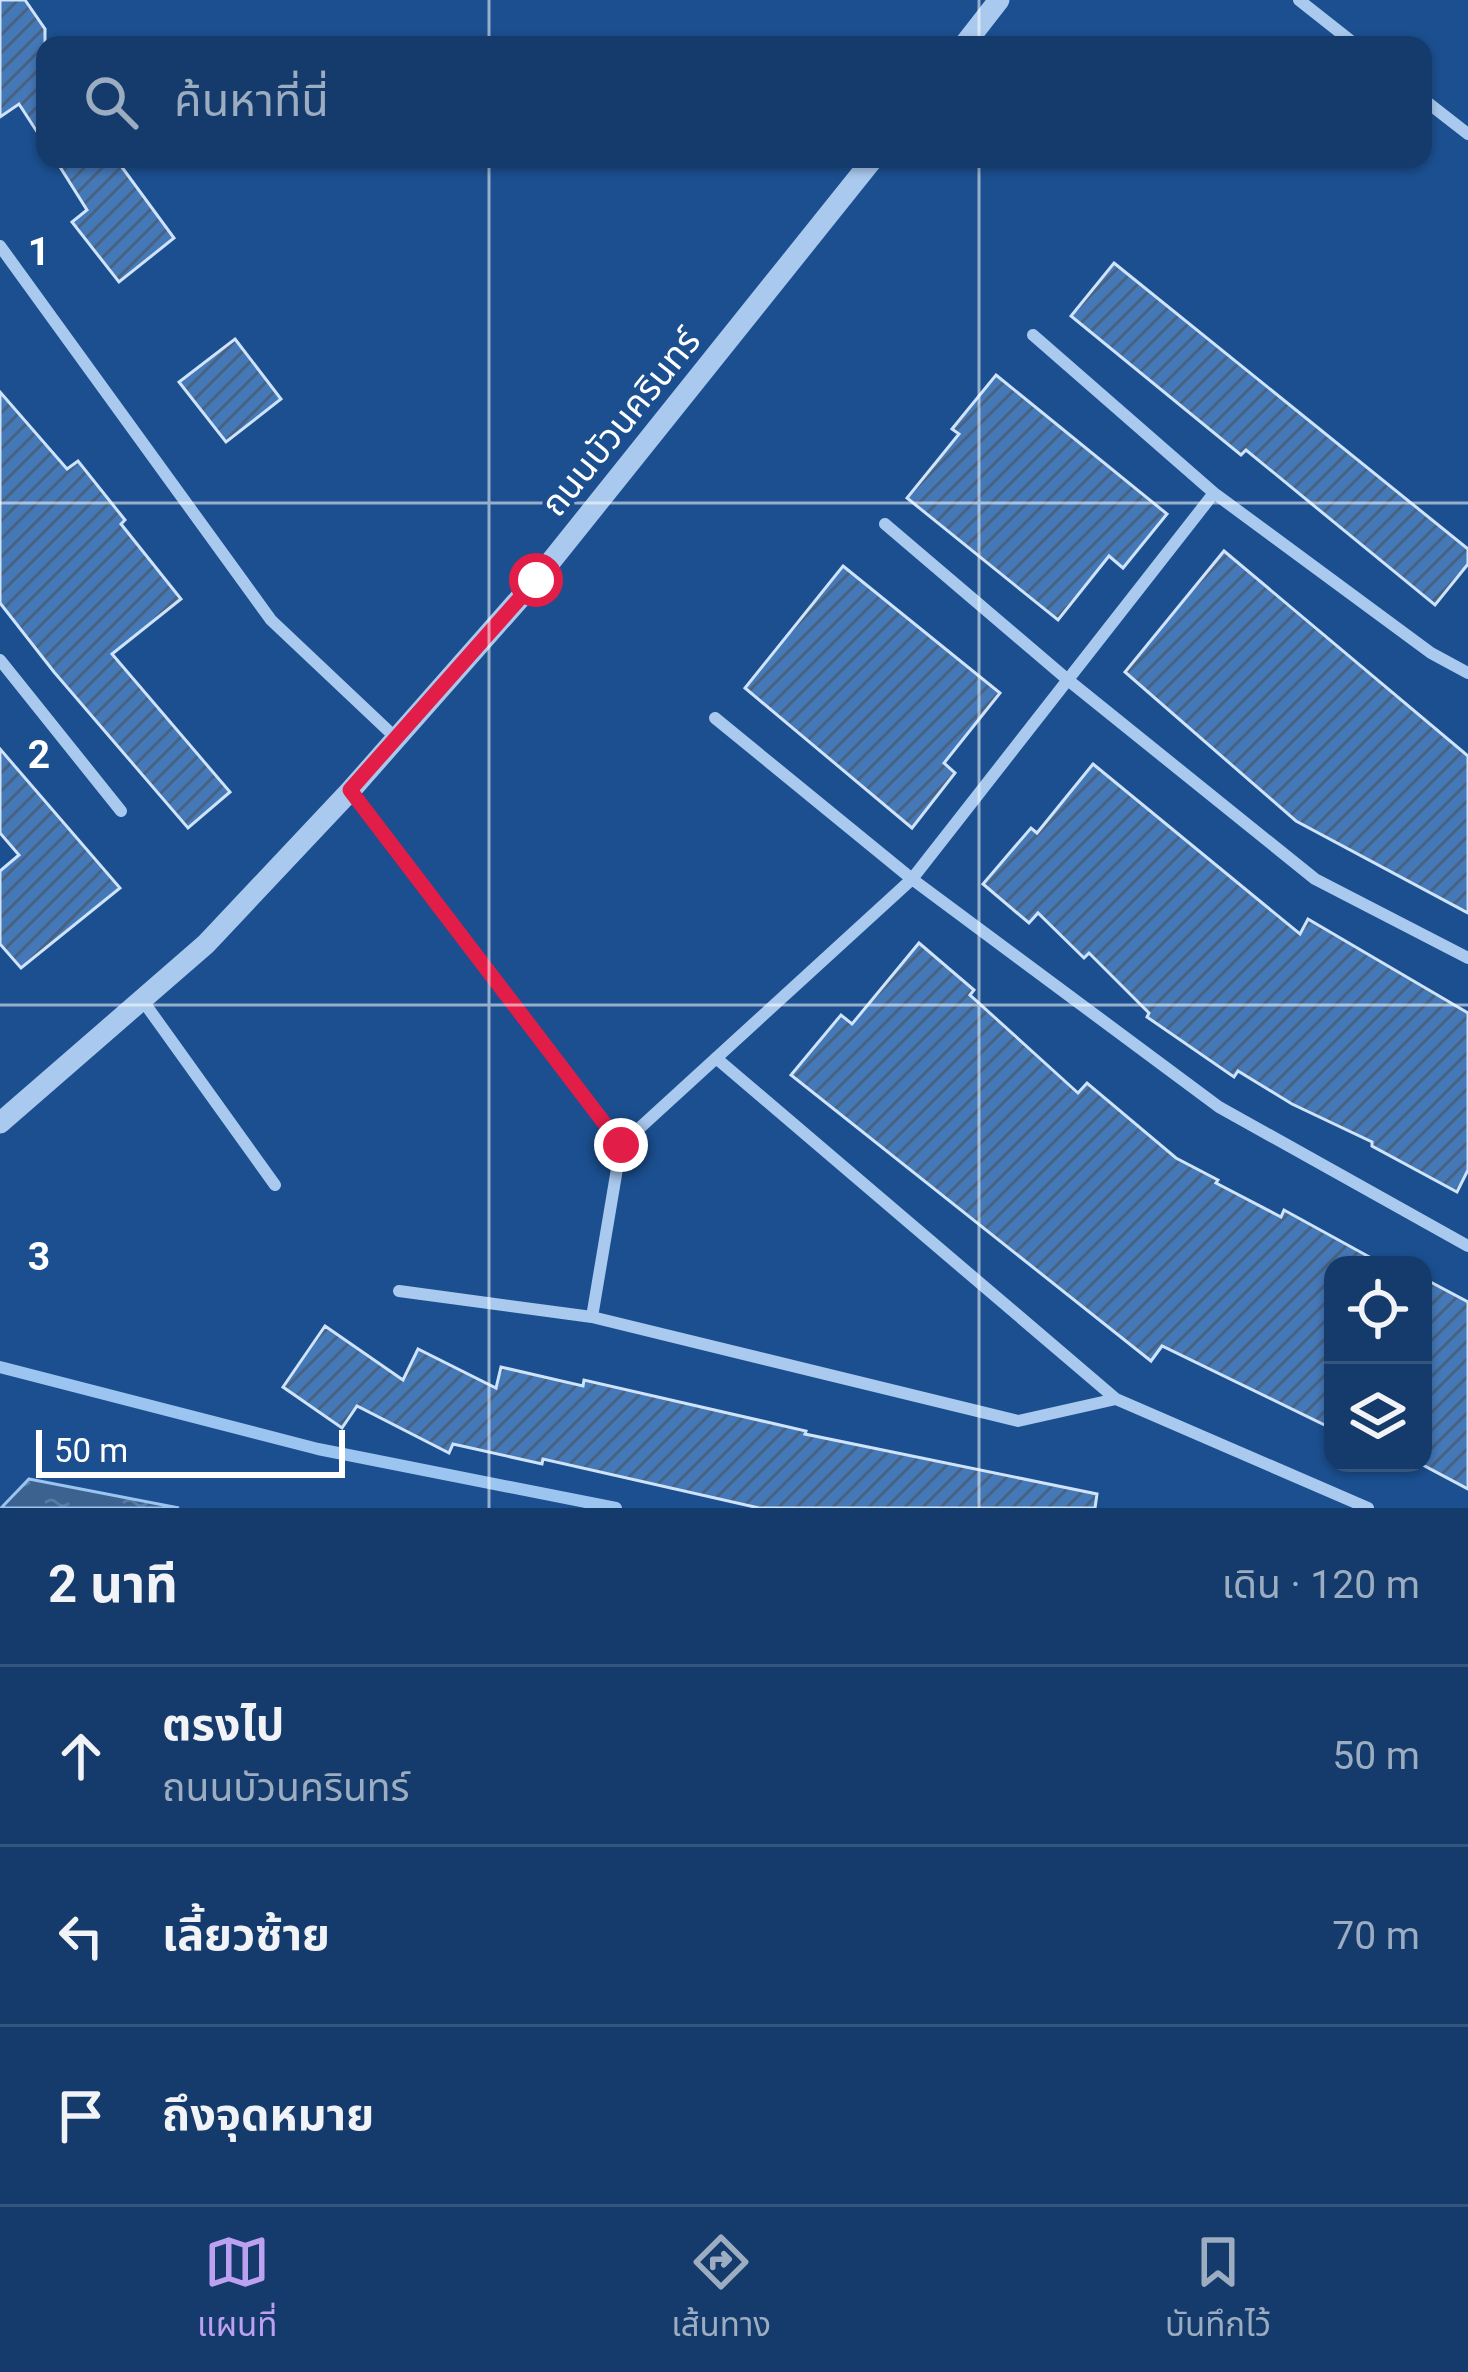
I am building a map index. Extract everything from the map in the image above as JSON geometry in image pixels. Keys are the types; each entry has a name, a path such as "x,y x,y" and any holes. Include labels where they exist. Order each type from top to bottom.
{"street":[{"path":"971,36 999,0"},
{"path":"1299,0 1345,36"},
{"path":"1432,106 1468,134"},
{"name":"ถนนบัวนครินทร์","path":"0,1123 206,944 350,790 536,580 866,168"},
{"path":"0,246 272,620 396,738"},
{"path":"1033,335 1214,494 1431,653 1468,673"},
{"path":"592,1317 621,1145 912,879 1214,494"},
{"path":"885,524 1068,680 1315,879 1468,958"},
{"path":"0,660 121,811"},
{"path":"716,718 912,879 1220,1107 1468,1246"},
{"path":"350,790 621,1145"},
{"path":"143,1000 275,1185"},
{"path":"716,1058 1116,1400 1368,1508"},
{"path":"399,1291 592,1317 1018,1420 1116,1400"}],"water":[{"path":"29,1479 179,1508 1,1508"}],"building":[{"path":"0,0 25,0 45,29 45,36 36,36 36,130 19,104 0,117"},
{"path":"61,168 123,168 174,238 119,282 72,222 87,210"},
{"path":"1114,263 1468,549 1468,564 1435,605 1246,450 1241,455 1071,316"},
{"path":"235,339 281,399 226,442 179,382"},
{"path":"996,375 1167,514 1123,568 1109,556 1058,620 907,498 959,434 952,429"},
{"path":"0,392 67,469 78,461 181,599 112,654 230,792 188,828 0,603"},
{"path":"1224,551 1468,756 1468,913 1296,821 1125,672"},
{"path":"843,566 1000,693 944,763 955,773 912,828 745,688"},
{"path":"0,749 120,888 21,968 0,944 0,871 19,855 0,833"},
{"path":"1093,764 1300,934 1308,919 1468,1013 1468,1170 1457,1192 1238,1071 1234,1077 1147,1017 1149,1013 1089,953 1084,958 1038,913 1029,923 983,884 1031,828 1037,833"},
{"path":"919,943 1078,1093 1087,1083 1176,1158 1218,1180 1216,1183 1281,1217 1284,1210 1368,1256 1324,1256 1324,1425 1162,1346 1151,1361 791,1075 841,1015 852,1024"},
{"path":"1432,1283 1468,1302 1468,1489 1432,1470"},
{"path":"325,1326 403,1380 418,1349 496,1388 501,1367 583,1386 584,1380 805,1434 1097,1494 1095,1508 759,1508 543,1459 542,1464 453,1444 449,1453 357,1406 342,1428 283,1387"}],"waterway":[{"path":"0,1367 318,1449 616,1508"}],"route":[{"path":"536,580 350,790 621,1145"}]}
